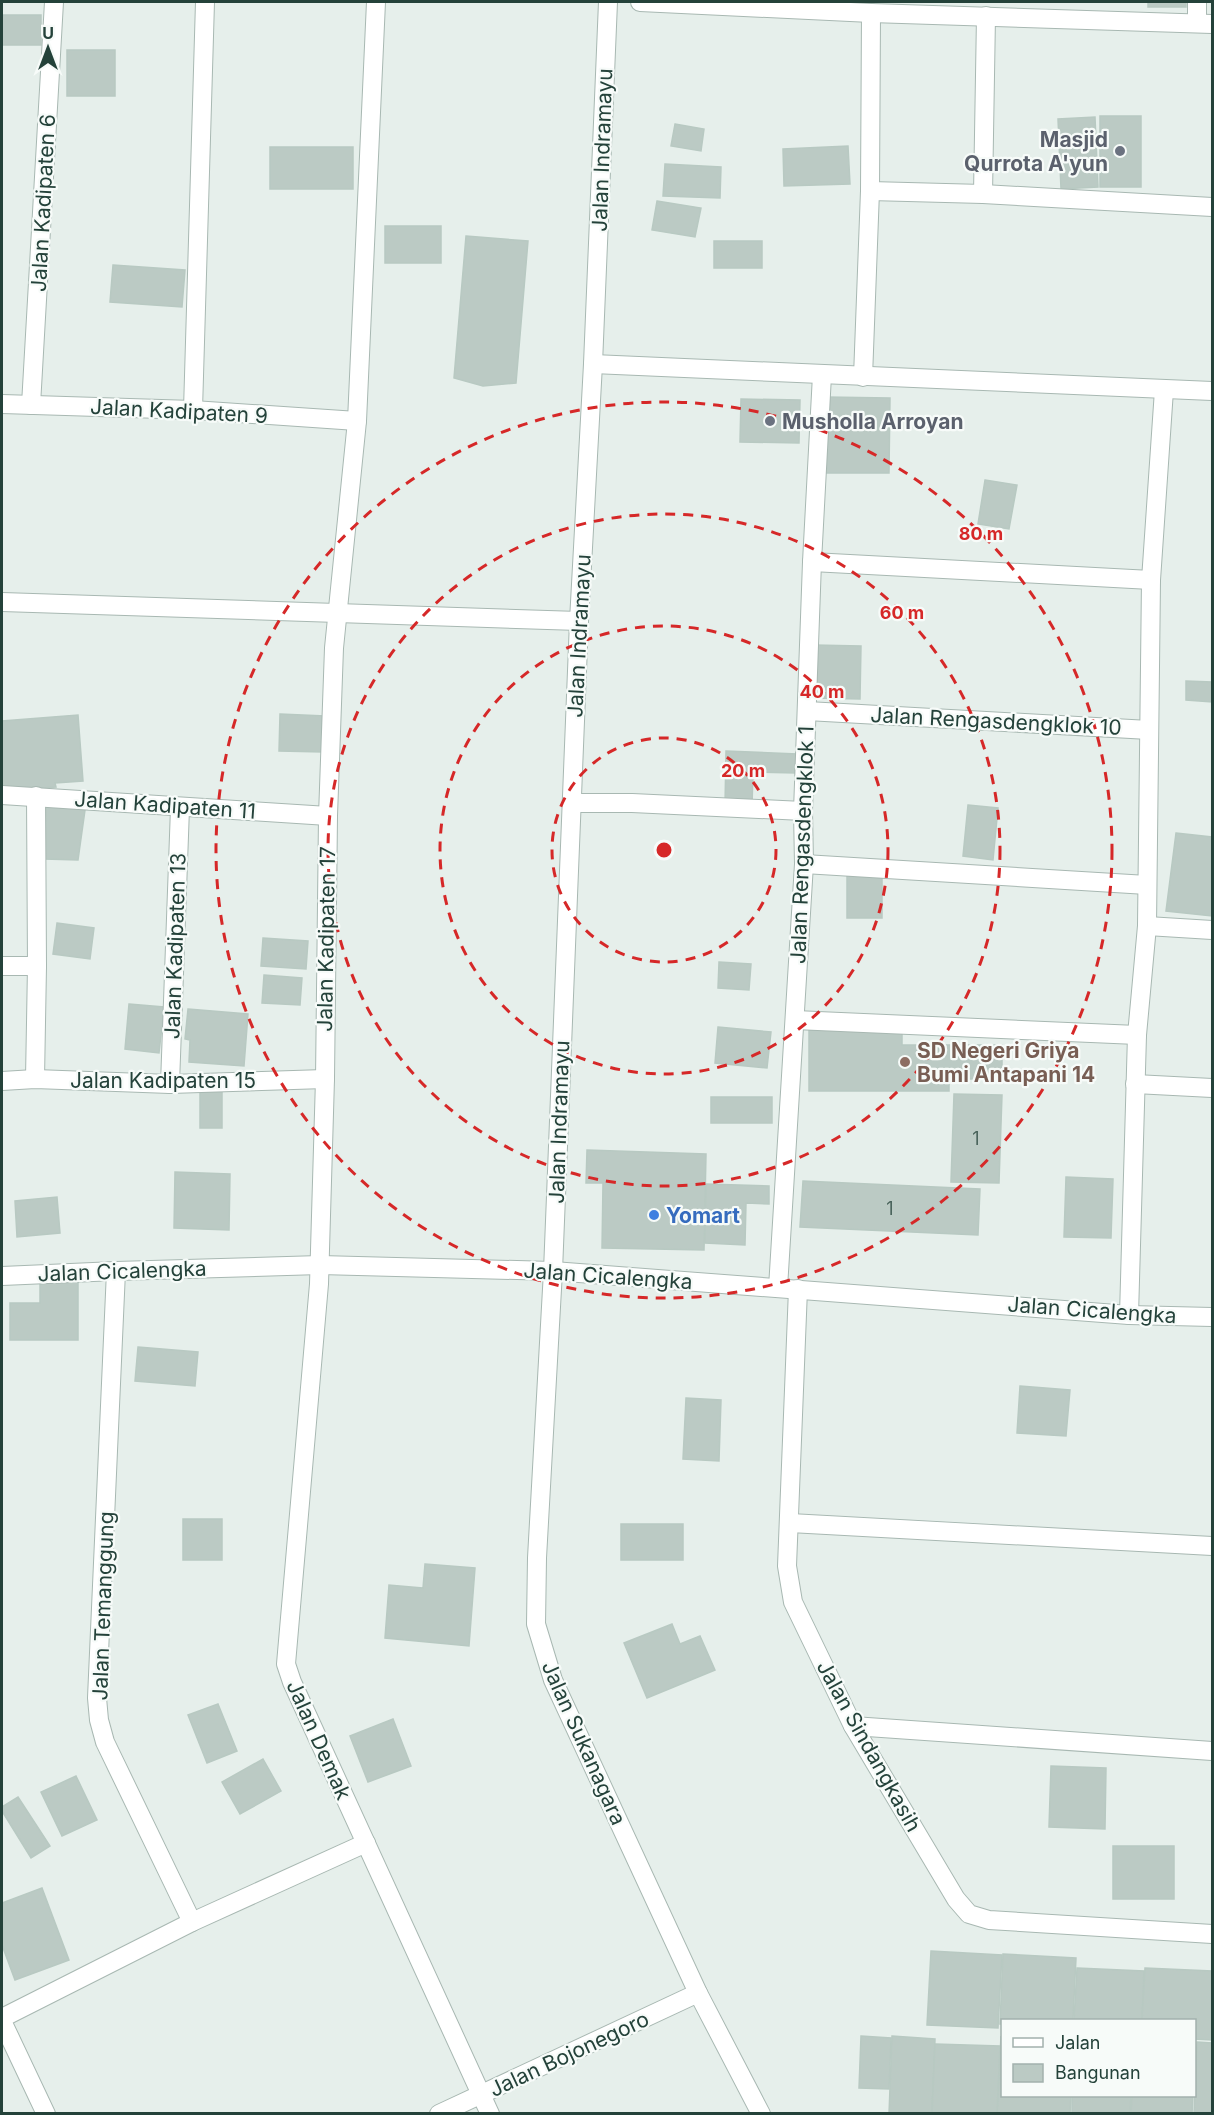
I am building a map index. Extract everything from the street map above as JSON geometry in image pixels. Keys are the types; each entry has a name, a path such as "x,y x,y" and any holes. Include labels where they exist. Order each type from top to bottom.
{"street":[{"name":"Jalan Kadipaten 6","path":"31,405 54,2"},
{"path":"193,410 205,2"},
{"name":"Jalan Kadipaten 17","path":"320,1265 328,816 334,648 357,421 376,2"},
{"name":"Jalan Indramayu","path":"553,1270 579,621 593,364 608,2"},
{"path":"640,2 871,13 1205,23 1197,2"},
{"path":"863,377 870,191 871,13"},
{"path":"983,194 986,16"},
{"path":"870,191 983,194 1212,207"},
{"path":"593,364 1212,391"},
{"name":"Jalan Rengasdengklok 1","path":"778,1288 804,864 803,811 812,562 822,375"},
{"path":"1129,1314 1137,1035 1147,926 1151,580 1164,390"},
{"name":"Jalan Kadipaten 9","path":"2,404 193,410 357,421"},
{"path":"812,562 1151,580"},
{"path":"2,602 579,621"},
{"name":"Jalan Rengasdengklok 10","path":"807,711 1149,730"},
{"name":"Jalan Kadipaten 11","path":"2,795 328,816"},
{"path":"35,1079 36,796"},
{"path":"573,803 632,803 803,811"},
{"name":"Jalan Kadipaten 13","path":"171,1084 180,808"},
{"path":"804,864 1147,885"},
{"path":"1147,926 1212,930"},
{"path":"2,966 37,966"},
{"path":"795,1020 1137,1035"},
{"name":"Jalan Kadipaten 15","path":"2,1081 35,1079 171,1084 324,1079"},
{"path":"1136,1084 1212,1088"},
{"name":"Jalan Cicalengka","path":"2,1276 116,1270 320,1265 553,1270 1129,1314 1212,1317"},
{"name":"Jalan Demak","path":"320,1265 286,1664 292,1682 490,2114"},
{"name":"Jalan Temanggung","path":"116,1270 98,1698 99,1720 105,1742 192,1922"},
{"name":"Jalan Sukanagara","path":"553,1270 537,1558 536,1624 553,1680 698,1993 761,2114"},
{"name":"Jalan Sindangkasih","path":"798,1288 787,1566 793,1602 853,1726 956,1899 969,1914 989,1920 1212,1934"},
{"path":"790,1523 1212,1546"},
{"path":"853,1726 1212,1751"},
{"path":"46,2114 2,2019 192,1922 366,1842"},
{"name":"Jalan Bojonegoro","path":"439,2114 698,1993"}],"building":[{"path":"1148,2 1186,2 1186,7 1148,7"},
{"path":"2,15 41,15 41,45 2,45"},
{"path":"67,50 115,50 115,96 67,96"},
{"name":"Masjid Qurrota A'yun","path":"1100,116 1141,116 1141,187 1100,187"},
{"path":"1095,117 1098,187 1061,189 1058,119"},
{"path":"675,124 704,129 701,151 671,146"},
{"path":"848,146 850,184 784,186 783,149"},
{"path":"270,147 353,147 353,189 270,189"},
{"path":"665,164 721,167 720,198 663,196"},
{"path":"657,201 701,208 695,237 652,230"},
{"path":"385,226 441,226 441,263 385,263"},
{"path":"466,236 528,241 516,383 483,386 454,378"},
{"path":"714,241 762,241 762,268 714,268"},
{"path":"113,265 185,270 182,307 110,302"},
{"path":"826,397 890,398 889,473 825,473"},
{"name":"Musholla Arroyan","path":"741,399 800,400 799,443 740,442"},
{"path":"985,480 1017,485 1009,529 978,524"},
{"path":"814,645 861,646 860,699 813,698"},
{"path":"1186,681 1212,682 1212,702 1186,700"},
{"path":"280,714 325,716 323,752 279,751"},
{"path":"78,715 83,781 55,783 56,787 2,791 2,721"},
{"path":"726,751 797,754 796,773 753,772 752,806 725,805"},
{"path":"46,801 86,803 78,860 44,859"},
{"path":"968,805 998,808 993,860 963,856"},
{"path":"1176,833 1212,837 1212,916 1166,911"},
{"path":"847,873 882,873 882,918 847,918"},
{"path":"57,923 94,928 90,959 53,954"},
{"path":"263,938 308,941 306,969 261,966"},
{"path":"719,962 751,964 749,990 718,988"},
{"path":"264,975 302,978 300,1005 262,1003"},
{"path":"129,1004 164,1007 159,1053 125,1049"},
{"path":"188,1009 248,1014 244,1066 189,1062 190,1040 185,1039"},
{"path":"718,1027 771,1032 767,1068 715,1063"},
{"name":"SD Negeri Griya Bumi Antapani 14","path":"809,1029 902,1029 902,1045 1002,1045 1002,1079 949,1079 949,1091 809,1091"},
{"path":"200,1089 222,1089 222,1128 200,1128"},
{"name":"SD Negeri Griya Bumi Antapani 14","path":"954,1094 1002,1095 999,1183 951,1182"},
{"path":"711,1097 772,1097 772,1123 711,1123"},
{"name":"Yomart","path":"587,1150 706,1154 704,1250 602,1248 603,1183 586,1183"},
{"path":"175,1172 230,1174 229,1230 174,1228"},
{"path":"1066,1177 1113,1179 1111,1238 1064,1237"},
{"path":"803,1181 980,1189 978,1235 800,1227"},
{"path":"706,1184 769,1186 769,1204 746,1203 745,1245 705,1243"},
{"path":"57,1197 60,1233 17,1237 15,1201"},
{"path":"40,1282 78,1282 78,1340 10,1340 10,1303 40,1303"},
{"path":"138,1347 198,1352 195,1386 135,1381"},
{"path":"1020,1386 1070,1390 1066,1436 1017,1433"},
{"path":"686,1398 721,1400 719,1461 683,1459"},
{"path":"183,1519 222,1519 222,1560 183,1560"},
{"path":"621,1524 683,1524 683,1560 621,1560"},
{"path":"425,1564 475,1568 469,1646 385,1638 389,1585 423,1588"},
{"path":"672,1624 680,1644 700,1636 715,1670 647,1698 624,1643"},
{"path":"218,1704 237,1751 207,1763 188,1715"},
{"path":"393,1719 411,1766 368,1782 350,1736"},
{"path":"263,1759 281,1791 240,1814 222,1782"},
{"path":"1051,1766 1106,1768 1105,1829 1049,1827"},
{"path":"76,1776 97,1820 62,1836 41,1792"},
{"path":"18,1797 50,1846 31,1858 2,1811 2,1807"},
{"path":"1113,1846 1174,1846 1174,1899 1113,1899"},
{"path":"42,1888 69,1960 15,1980 2,1945 2,1903"},
{"path":"931,1951 1002,1955 998,2028 927,2025"},
{"path":"1003,1954 1076,1958 1073,2019 1001,2019 1000,2024"},
{"path":"1077,1968 1144,1971 1142,2019 1074,2019"},
{"path":"1145,1968 1212,1971 1212,2040 1196,2039 1196,2019 1142,2019"},
{"path":"861,2036 891,2038 889,2089 859,2088"},
{"path":"892,2036 935,2039 932,2114 889,2114"},
{"path":"1001,2036 1001,2097 1071,2097 1070,2114 997,2114"},
{"path":"1197,2042 1212,2043 1212,2114 1194,2114"},
{"path":"935,2044 1000,2046 997,2114 932,2114"},
{"path":"1072,2097 1131,2097 1130,2114 1072,2114"},
{"path":"1132,2097 1193,2097 1192,2114 1131,2114"}],"place":[{"name":"Masjid Qurrota A'yun","path":"1120,151"},
{"name":"Musholla Arroyan","path":"770,421"},
{"name":"SD Negeri Griya Bumi Antapani 14","path":"905,1062"},
{"name":"Yomart","path":"654,1215"}]}
